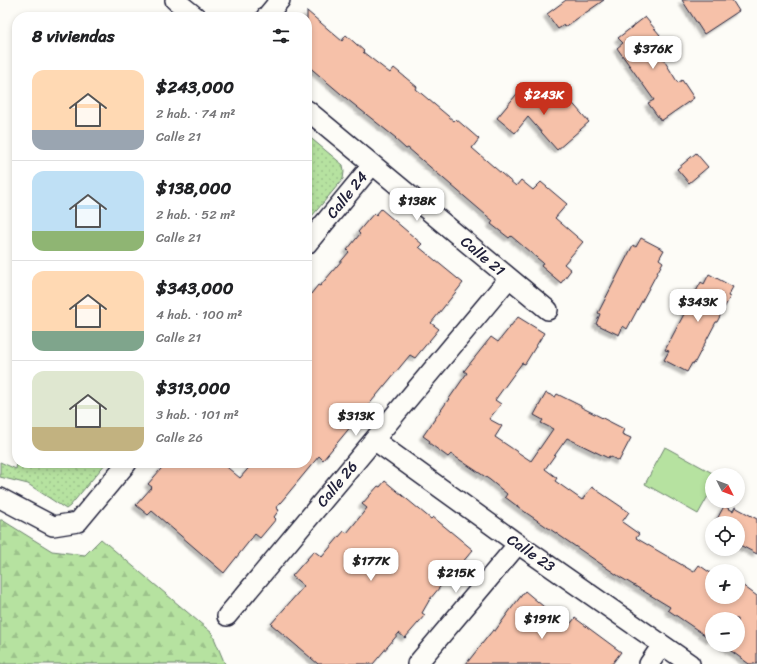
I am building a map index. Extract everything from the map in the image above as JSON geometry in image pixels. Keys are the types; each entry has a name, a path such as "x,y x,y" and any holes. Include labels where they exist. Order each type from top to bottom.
{"street":[{"path":"175,0 190,12"},
{"path":"270,12 280,0"},
{"name":"Calle 21","path":"312,114 548,310"},
{"name":"Calle 24","path":"312,238 372,165"},
{"name":"Calle 26","path":"227,616 509,278"},
{"name":"Calle 23","path":"374,440 518,544 690,664"},
{"path":"0,498 52,526 78,522 123,468"},
{"path":"417,664 518,544"},
{"path":"649,664 662,644"}],"green space":[{"path":"312,139 343,165 343,179 312,216"},
{"path":"665,447 705,469 705,502 698,514 645,484"},
{"path":"0,462 16,469 102,468 66,509 28,484 0,477"},
{"path":"0,520 52,551 85,555 101,539 212,633 225,664 0,664"}],"building":[{"path":"566,0 604,0 565,27 564,25 558,29 547,14"},
{"path":"682,0 732,0 739,11 704,34"},
{"path":"312,15 342,41 346,35 364,51 363,52 390,73 394,68 454,121 456,119 479,139 472,148 516,186 521,180 533,190 541,182 567,204 555,218 583,242 564,264 571,270 561,283 541,266 543,263 511,236 509,238 491,224 493,221 408,148 406,149 395,139 396,138 312,69"},
{"path":"645,17 660,35 658,37 659,39 654,44 678,83 682,80 694,98 661,121 648,103 654,100 617,48 623,43 618,38"},
{"path":"526,83 555,108 568,98 589,122 557,150 528,117 515,133 497,118"},
{"path":"696,153 708,167 689,183 677,169"},
{"path":"381,209 422,244 419,247 463,283 431,323 439,329 415,358 410,355 323,460 319,456 312,464 312,293 318,285 320,286 349,252 347,250 360,234 358,232 374,213 376,215"},
{"path":"641,238 664,250 659,259 663,262 627,329 623,326 619,335 596,324 600,314 598,313 633,245 636,247"},
{"path":"709,274 733,287 728,296 730,297 717,322 694,364 692,363 687,372 664,360 669,351 665,350 701,282 704,284"},
{"path":"518,317 544,333 525,364 522,363 495,400 501,404 489,419 502,426 495,437 531,461 553,429 541,423 543,420 534,415 546,393 555,397 557,394 624,429 622,434 631,438 619,461 609,456 608,458 567,438 545,469 557,478 555,481 582,500 592,487 629,512 622,522 639,534 636,538 694,572 699,565 705,569 705,604 745,604 745,587 757,596 757,664 749,664 733,652 745,652 745,612 705,612 705,635 668,610 670,607 620,577 525,512 505,497 507,494 490,480 451,454 448,457 429,443 430,441 423,436 467,373 464,371 491,337 498,342"},
{"path":"162,468 228,468 240,478 249,468 309,468 276,508 279,510 274,517 276,519 260,538 255,534 224,573 152,511 148,515 136,505 152,487 148,484"},
{"path":"385,481 431,519 433,517 473,550 460,565 459,564 430,599 422,613 425,615 405,638 399,633 373,664 318,664 271,624 304,586 292,576 314,551 322,557 344,531 347,533 367,508 362,504 378,486 380,487"},
{"path":"723,508 728,508 733,511 734,508 737,508 757,519 757,554 745,548 745,516 719,516"},
{"path":"525,591 568,627 575,618 621,652 612,664 466,664 493,630 495,631"}]}
